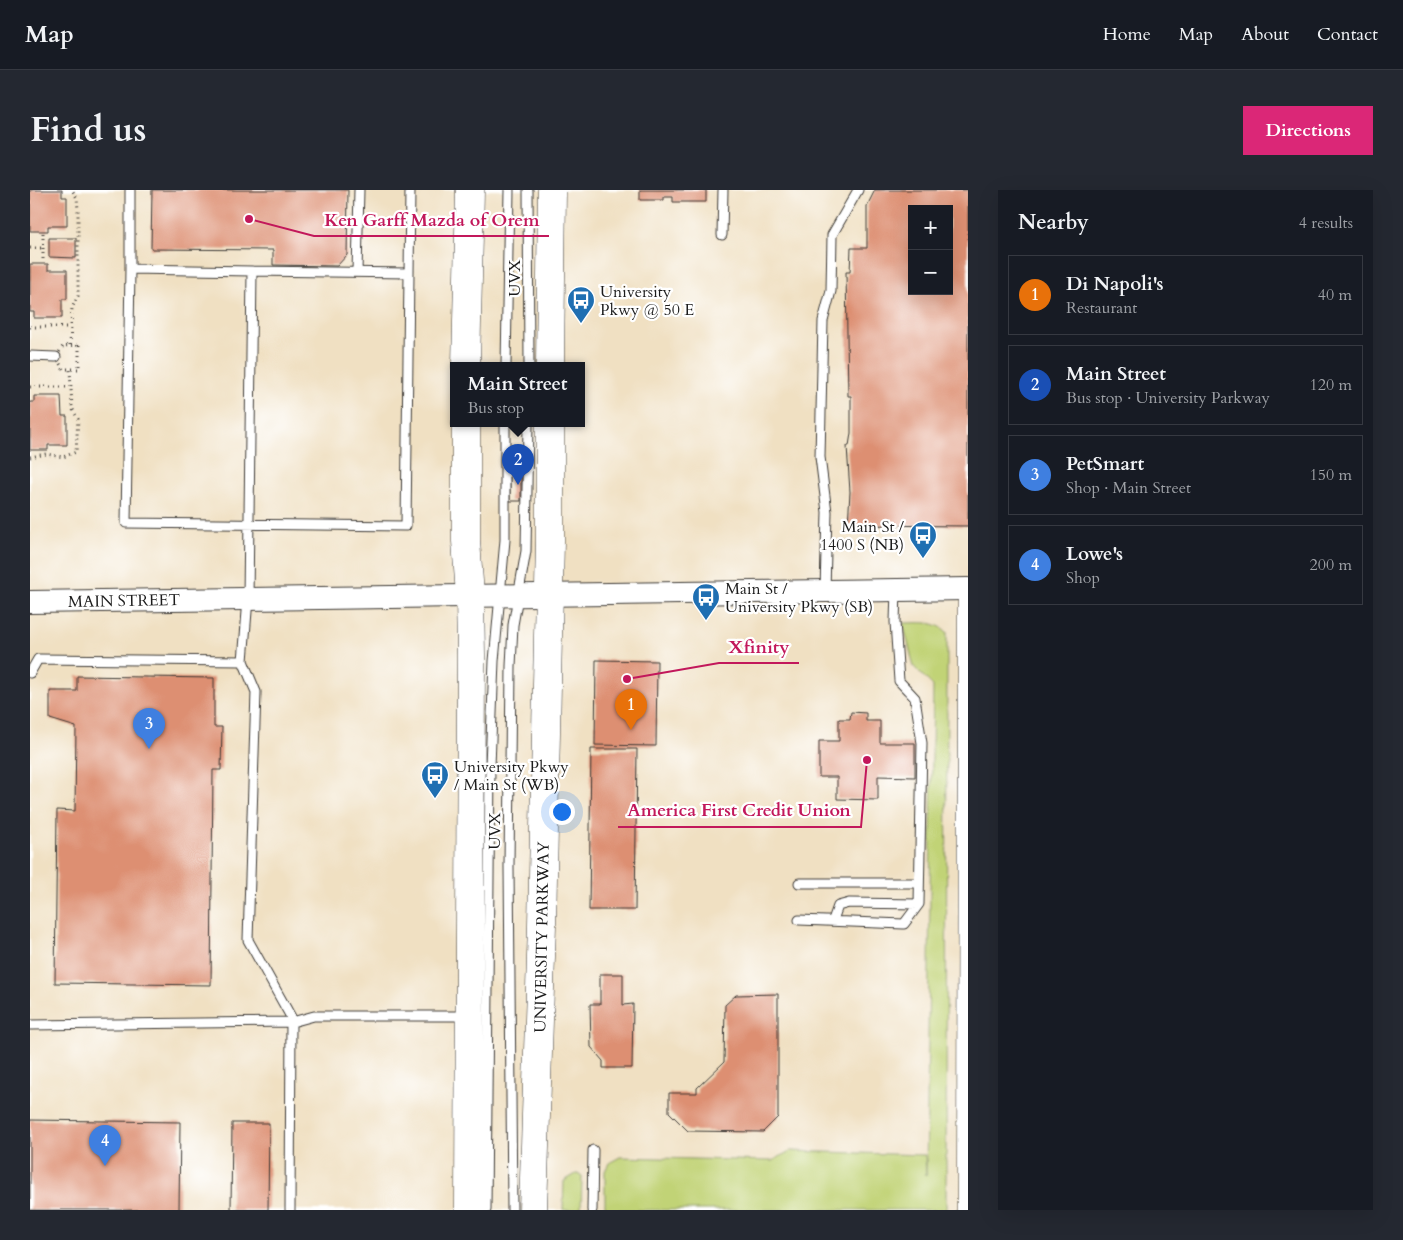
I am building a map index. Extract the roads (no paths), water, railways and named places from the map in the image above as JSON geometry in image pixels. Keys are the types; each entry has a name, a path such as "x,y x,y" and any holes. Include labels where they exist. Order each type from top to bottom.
{"main road":[{"path":"466,362 470,190"},
{"path":"550,362 552,190"},
{"path":"466,427 466,541 470,595 471,1016 469,1210"},
{"name":"UNIVERSITY PARKWAY","path":"533,1210 542,925 550,540 550,427"}],"street":[{"name":"MAIN STREET","path":"30,602 967,589"},
{"path":"966,1210 967,589"}],"lane":[{"path":"130,190 126,523 406,526 410,190"},
{"path":"357,272 359,190"},
{"path":"506,362 509,190"},
{"name":"UVX","path":"528,190 529,362"},
{"path":"722,235 723,190"},
{"path":"825,590 827,512 820,457 823,321 831,290 832,236 858,190"},
{"path":"130,269 409,272"},
{"path":"252,271 248,599 243,661 256,692 248,940 292,1022 290,1210"},
{"path":"30,356 56,357"},
{"name":"UVX","path":"505,427 505,532 512,644 509,876 512,1210"},
{"name":"UVX","path":"486,1210 490,774 494,661 510,595 526,551 528,427"},
{"path":"799,920 904,924 919,904 922,742 915,698 899,681 895,622 896,590"},
{"path":"30,673 38,659 243,661"},
{"path":"800,882 919,883"},
{"path":"833,920 838,906 849,903 919,904"},
{"path":"30,1025 292,1022 314,1016 471,1016"},
{"path":"592,1210 594,1150"}],"place":[{"name":"Ken Garff Mazda of Orem","path":"249,219"},
{"name":"University Pkwy @ 50 E","path":"581,324"},
{"name":"Main Street","path":"518,485"},
{"name":"Main St / 1400 S (NB)","path":"923,559"},
{"name":"Main St / University Pkwy (SB)","path":"706,621"},
{"name":"Xfinity","path":"627,679"},
{"name":"Di Napoli's","path":"631,730"},
{"name":"PetSmart","path":"149,749"},
{"name":"America First Credit Union","path":"867,760"},
{"name":"University Pkwy / Main St (WB)","path":"435,799"},
{"name":"Lowe's","path":"105,1166"}]}
